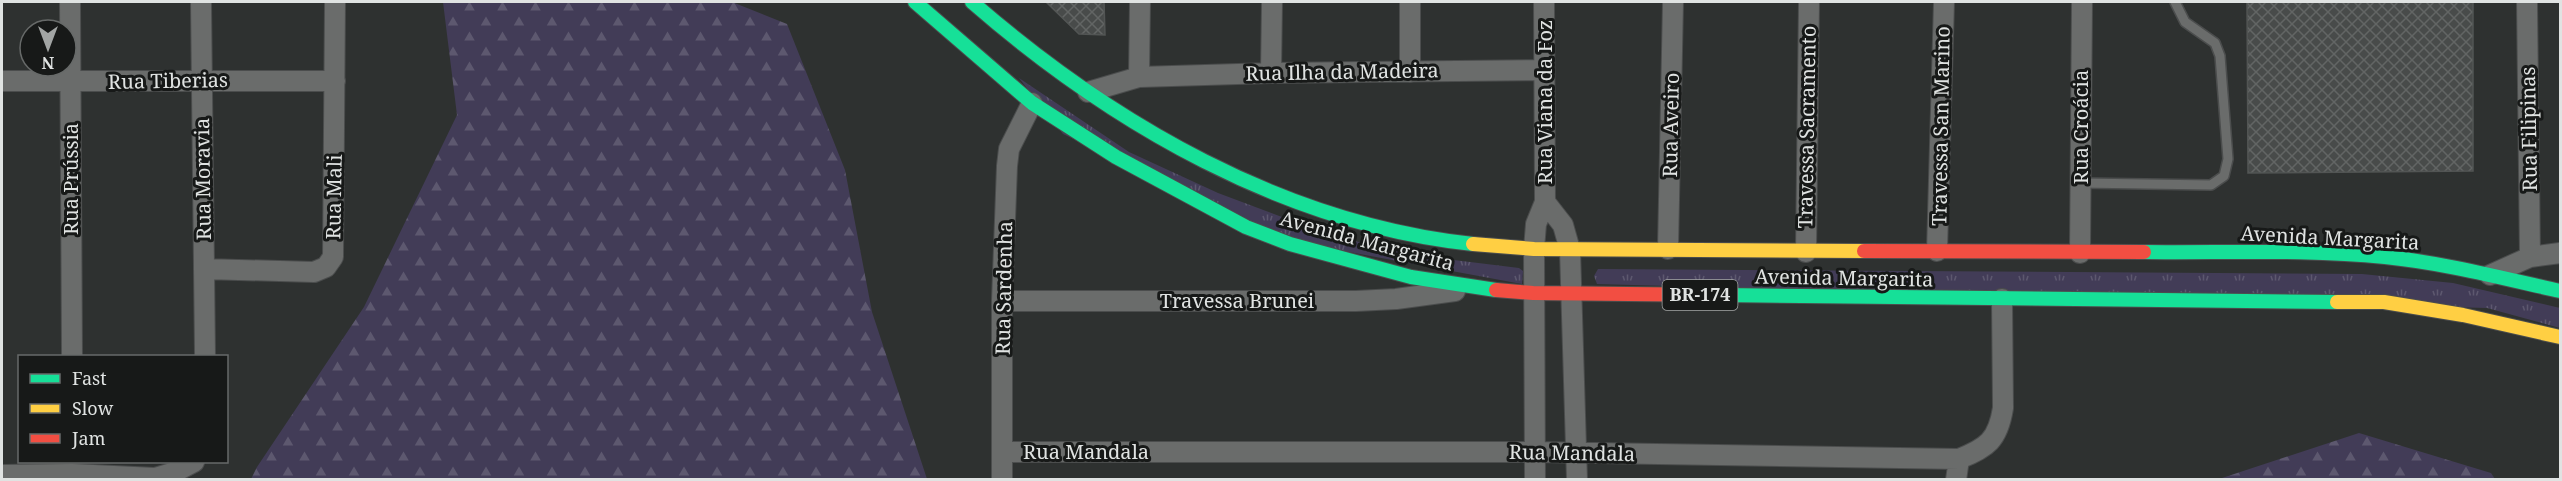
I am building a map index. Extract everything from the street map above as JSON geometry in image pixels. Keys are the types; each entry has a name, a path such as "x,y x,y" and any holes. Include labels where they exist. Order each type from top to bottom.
{"main road":[{"name":"Avenida Margarita","path":"915,2 1032,103 1116,156 1246,227 1290,244 1412,278 1472,288 1571,294 2384,302 2463,315 2560,337"},
{"name":"Avenida Margarita","path":"972,2 1027,48 1088,92 1150,130 1213,164 1291,199 1388,231 1429,239 1534,249 1570,250 2280,253 2384,257 2439,264 2560,291"}],"street":[{"name":"Rua Prússia","path":"70,2 72,355"},
{"name":"Rua Moravia","path":"201,2 205,355"},
{"name":"Rua Mali","path":"204,269 314,272 326,267 333,257 335,2"},
{"path":"1139,77 1140,2"},
{"path":"1271,73 1272,2"},
{"path":"1410,2 1410,72"},
{"name":"Rua Viana da Foz","path":"1535,480 1533,293 1536,224 1545,202 1544,2"},
{"name":"Rua Aveiro","path":"1668,249 1673,2"},
{"name":"Travessa Sacramento","path":"1806,252 1809,2"},
{"name":"Travessa San Marino","path":"1937,251 1944,2"},
{"name":"Rua Croácia","path":"2080,253 2082,2"},
{"name":"Rua Filipinas","path":"2527,2 2530,257"},
{"name":"Rua Ilha da Madeira","path":"1088,92 1139,77 1545,70"},
{"name":"Rua Tiberias","path":"2,81 335,81"},
{"name":"Rua Sardenha","path":"1002,480 1002,301 1009,149 1032,103"},
{"name":"Rua Viana da Foz","path":"1545,202 1563,225 1570,250 1577,480"},
{"path":"2490,275 2530,257 2560,253"},
{"name":"Travessa Brunei","path":"1002,301 1356,301 1396,299 1472,288"},
{"name":"Rua Mandala","path":"1003,452 1576,452 1959,459 1981,450 1992,440 2001,425 2003,408 2002,300"},
{"path":"1956,480 1959,459"},
{"path":"2,475 72,472 155,478 175,472 192,463"}],"lane":[{"path":"2081,183 2211,185 2224,176 2228,159 2220,56 2215,43 2184,22 2175,2"}],"green space":[{"path":"443,2 732,2 787,24 845,170 872,312 927,479 251,479 364,307 457,115"},
{"path":"1019,78 1129,152 1218,193 1303,225 1355,241 1413,255 1519,268 1523,271 1522,284 1295,242 1063,134"},
{"path":"1598,269 2362,274 2453,283 2560,308 2560,328 2487,308 1597,284 1594,276"},
{"path":"2359,433 2491,473 2495,479 2219,479"}],"building":[{"path":"1046,2 1104,2 1105,35 1079,34"},
{"path":"2247,2 2473,2 2473,171 2248,173"}],"traffic: fast":[{"path":"915,2 1032,103 1116,157 1246,227 1290,244 1411,277 1496,290"},
{"path":"972,2 1026,47 1083,88 1142,127 1204,161 1269,191 1335,215 1403,233 1473,244"},
{"path":"2144,252 2295,252 2385,257 2451,267 2560,291"},
{"path":"1722,295 2337,302"}],"traffic: slow":[{"path":"1473,244 1534,249 1864,251"},
{"path":"2337,302 2384,302 2463,315 2560,337"}],"traffic: jam":[{"path":"1864,251 2144,252"},
{"path":"1496,290 1533,293 1722,295"}]}
